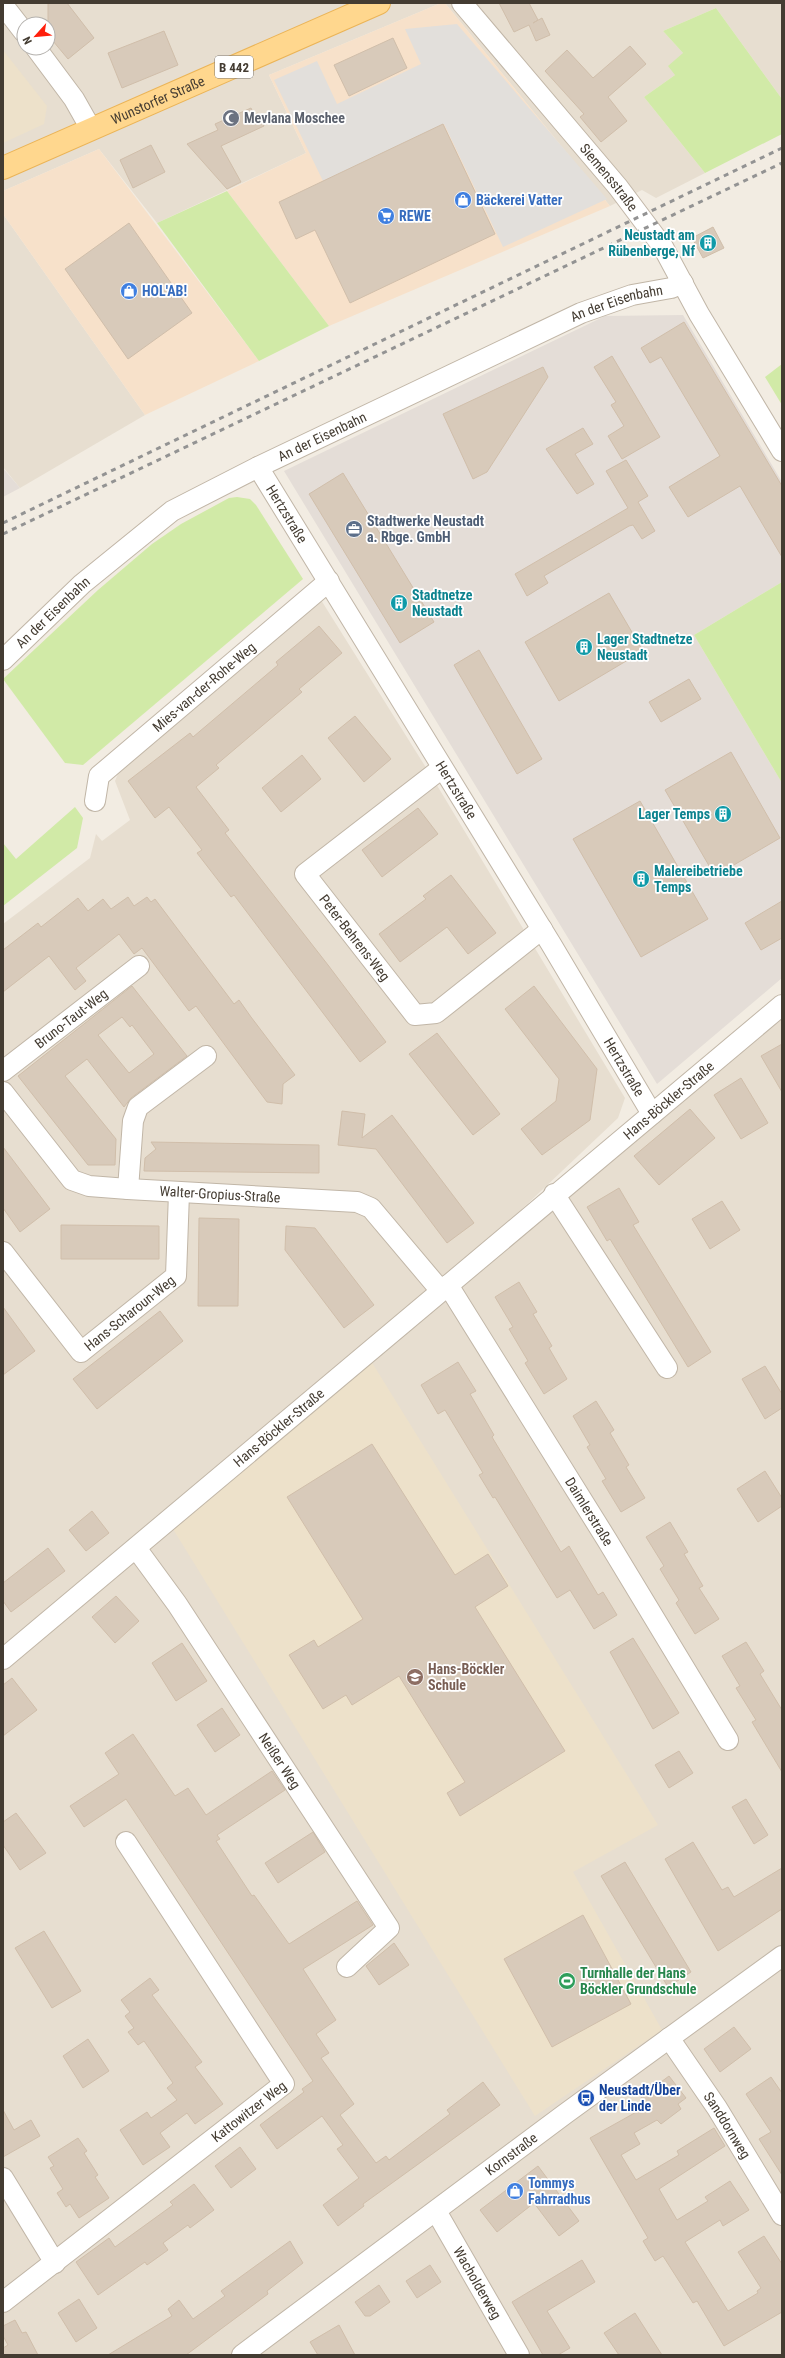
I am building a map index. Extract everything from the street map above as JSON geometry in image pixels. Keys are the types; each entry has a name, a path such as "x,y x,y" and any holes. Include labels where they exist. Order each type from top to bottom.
{"main road":[{"name":"Wunstorfer Straße","path":"3,168 379,3"}],"street":[{"name":"Siemensstraße","path":"462,3 632,204 663,247 782,451"},
{"path":"3,5 16,22"},
{"path":"42,56 74,99 91,129"},
{"name":"An der Eisenbahn","path":"3,660 82,584 172,512 258,467 581,313 632,295 672,288 683,283"},
{"name":"Hertzstraße","path":"258,467 542,929 652,1114"},
{"name":"Mies-van-der-Rohe-Weg","path":"95,801 99,776 328,581"},
{"name":"Peter-Behrens-Weg","path":"442,768 305,874 414,1015 436,1013 542,929"},
{"name":"Bruno-Taut-Weg","path":"3,1071 139,966"},
{"name":"Hans-Böckler-Straße","path":"3,1659 445,1288 554,1194 782,1005"},
{"path":"128,1189 133,1121 138,1107 206,1056"},
{"name":"Walter-Gropius-Straße","path":"3,1092 72,1180 89,1186 179,1193 357,1202 371,1208 445,1288"},
{"name":"Hans-Scharoun-Weg","path":"3,1252 81,1352 176,1276 179,1193"},
{"path":"554,1194 666,1368"},
{"name":"Daimlerstraße","path":"445,1288 607,1540 728,1740"},
{"name":"Neißer Weg","path":"136,1548 182,1610 389,1928 347,1967"},
{"name":"Kattowitzer Weg","path":"3,2302 284,2084 126,1842"},
{"name":"Kornstraße","path":"242,2355 668,2038 782,1956"},
{"name":"Sanddornweg","path":"668,2038 718,2108 782,2215"},
{"path":"3,2178 55,2263"},
{"name":"Wacholderweg","path":"436,2211 519,2355"}],"shaded area":[{"path":"3,3 441,3 269,75 306,153 157,223 99,149 3,191"},
{"path":"441,3 445,3 610,206 329,326 227,191 306,153 269,75"},
{"path":"445,3 782,3 782,99 716,8 663,31 683,53 675,75 644,97 705,173 656,198 642,190 610,206"},
{"path":"457,24 607,199 503,247 444,124 323,181 274,80 317,61 337,104 421,64 405,29"},
{"path":"3,50 47,106 44,124 3,143"},
{"path":"99,149 259,361 145,415 3,214 3,191"},
{"path":"3,214 145,415 20,488 3,467"},
{"path":"683,315 782,482 782,582 694,635 782,783 782,978 657,1084 284,471 605,316"},
{"path":"3,468 20,488 3,497"},
{"path":"321,600 435,782 625,1098 618,1118 423,1303 3,1650 3,924 90,858 96,834 102,841 130,820 115,781 122,764"},
{"path":"782,1012 782,2355 3,2355 3,1653"},
{"name":"Hans-Böckler Schule","path":"371,1361 658,1825 573,1872 662,2030 535,2116 173,1529"}],"green space":[{"path":"716,8 782,99 782,134 705,173 644,97 675,75 668,66 683,53 663,31"},
{"path":"227,191 329,326 259,361 157,223"},
{"path":"782,364 782,405 765,377"},
{"path":"237,497 250,499 256,505 303,579 83,765 65,763 3,679 98,590 152,544 181,524 229,498"},
{"path":"782,582 782,783 694,635"},
{"path":"75,807 83,818 77,848 3,906 3,843 16,859"}],"building":[{"path":"48,3 67,3 94,38 68,59 56,45 56,16 48,16"},
{"path":"499,3 529,3 538,20 533,23 542,18 550,35 536,41 529,25 514,32"},
{"path":"164,31 178,65 122,88 108,53"},
{"path":"393,38 407,68 349,96 334,65"},
{"path":"630,46 646,64 608,97 627,121 601,142 580,117 584,114 545,71 567,50 593,78"},
{"path":"251,108 254,115 258,113 264,126 221,146 241,182 227,189 187,144 218,130 215,124"},
{"name":"REWE","path":"443,124 495,234 350,303 315,230 296,239 279,202"},
{"path":"151,145 165,172 133,188 120,160"},
{"name":"HOL'AB!","path":"129,223 192,313 128,359 65,269"},
{"name":"Neustadt am Rübenberge, Nf","path":"713,227 724,248 703,258 692,238"},
{"path":"684,322 782,486 782,557 740,486 688,517 669,487 720,456 661,357 650,363 641,348"},
{"path":"612,356 660,437 622,459 608,436 624,426 611,405 616,402 594,367"},
{"path":"543,367 548,377 487,472 473,479 443,414"},
{"path":"583,428 593,444 575,454 594,484 577,494 546,449"},
{"path":"626,460 648,496 638,502 655,531 642,539 633,525 629,526 544,576 548,583 527,596 515,574 628,508 606,471"},
{"name":"Stadtwerke Neustadt a. Rbge. GmbH","path":"343,473 434,622 400,643 309,494"},
{"name":"Lager Stadtnetze Neustadt","path":"609,593 643,651 559,701 525,642"},
{"path":"319,626 342,653 299,689 302,692 216,765 219,768 196,787 229,830 225,833 386,1042 360,1062 234,895 231,897 197,853 202,850 169,807 155,818 128,781 190,733 193,737 278,665 276,662"},
{"path":"479,650 542,759 517,774 454,665"},
{"path":"689,679 701,699 661,722 649,702"},
{"path":"355,716 391,759 364,782 328,738"},
{"name":"Lager Temps","path":"731,752 780,838 715,876 665,790"},
{"path":"302,755 321,779 281,812 262,788"},
{"name":"Malereibetriebe Temps","path":"640,801 708,919 641,957 573,839"},
{"path":"418,808 438,834 382,877 362,850"},
{"path":"451,875 496,933 468,954 447,927 400,962 379,934 426,899 423,896"},
{"path":"128,897 134,906 147,897 151,902 155,899 234,1004 239,1000 295,1075 283,1084 282,1104 267,1102 196,1006 189,1011 142,948 134,954 119,934 76,968 86,981 75,990 49,956 3,992 3,950 38,923 41,927 78,898 88,911 103,899 111,909"},
{"path":"782,901 782,938 761,950 745,923"},
{"path":"132,986 187,1056 131,1098 124,1107 87,1059 65,1076 116,1139 115,1165 88,1165 18,1076","holes":["122,1017 130,1027 132,1025 154,1054 129,1073 98,1035"]},
{"path":"534,986 597,1069 590,1120 542,1155 521,1129 556,1101 559,1079 505,1009"},
{"path":"437,1033 500,1114 473,1135 409,1054"},
{"path":"782,1044 782,1092 761,1056"},
{"path":"741,1078 768,1123 741,1139 714,1095"},
{"path":"690,1109 715,1138 659,1185 634,1156"},
{"path":"342,1111 365,1114 362,1138 392,1115 474,1223 447,1243 376,1149 338,1145"},
{"path":"151,1142 319,1145 319,1173 144,1171 145,1158 156,1149"},
{"path":"3,1147 50,1209 20,1232 3,1208"},
{"path":"619,1188 639,1222 633,1225 711,1352 688,1367 610,1239 607,1241 587,1207"},
{"path":"722,1201 740,1230 710,1249 692,1219"},
{"path":"199,1218 239,1219 238,1306 198,1306"},
{"path":"61,1225 159,1226 159,1259 61,1259"},
{"path":"286,1226 315,1228 374,1305 344,1328 285,1250"},
{"path":"519,1282 537,1312 533,1314 552,1346 549,1348 567,1379 544,1394 525,1363 528,1361 509,1329 513,1327 495,1297"},
{"path":"3,1307 35,1351 3,1375"},
{"path":"160,1311 183,1341 97,1409 73,1379"},
{"path":"458,1362 476,1391 470,1394 494,1435 492,1437 561,1552 569,1546 598,1595 603,1592 617,1615 594,1629 570,1590 557,1598 495,1497 493,1498 479,1475 483,1473 445,1410 438,1414 421,1385"},
{"path":"765,1366 782,1394 782,1408 765,1419 742,1379"},
{"path":"596,1401 614,1430 610,1433 629,1465 626,1467 645,1498 621,1512 602,1481 606,1479 587,1447 590,1445 573,1416"},
{"path":"372,1444 455,1575 488,1554 508,1586 475,1607 565,1751 460,1816 447,1793 465,1782 399,1676 352,1705 346,1695 323,1709 289,1655 314,1640 318,1647 363,1619 287,1497"},
{"path":"765,1471 782,1498 782,1506 758,1522 737,1489"},
{"path":"92,1511 109,1533 86,1551 69,1530"},
{"path":"670,1522 688,1552 684,1554 703,1586 699,1588 719,1619 695,1634 676,1603 679,1600 660,1569 664,1566 646,1537"},
{"path":"48,1548 65,1571 11,1612 3,1601 3,1583"},
{"path":"116,1596 139,1621 115,1643 92,1617"},
{"path":"633,1638 679,1713 653,1729 610,1652"},
{"path":"746,1642 764,1671 760,1674 782,1710 782,1772 752,1722 756,1720 736,1688 740,1686 722,1656"},
{"path":"182,1643 207,1681 176,1701 152,1663"},
{"path":"12,1678 37,1710 3,1736 3,1685"},
{"path":"222,1708 240,1735 215,1752 197,1725"},
{"path":"133,1734 175,1796 188,1788 206,1815 272,1771 285,1790 217,1835 220,1839 216,1841 252,1896 254,1895 289,1944 357,1901 373,1925 303,1969 336,2020 316,2034 329,2053 321,2058 354,2104 340,2115 376,2163 386,2156 389,2160 450,2114 447,2110 483,2082 500,2105 363,2204 364,2206 338,2226 323,2205 359,2178 337,2149 343,2145 322,2116 277,2149 260,2125 304,2092 302,2089 313,2081 126,1799 84,1827 70,1806 119,1774 105,1753"},
{"path":"679,1751 693,1773 669,1788 655,1765"},
{"path":"746,1799 768,1835 754,1844 732,1807"},
{"path":"16,1813 46,1853 20,1870 3,1845 3,1822"},
{"path":"313,1832 325,1852 278,1883 265,1863"},
{"path":"693,1842 722,1890 728,1887 734,1897 782,1868 782,1909 718,1951 665,1859"},
{"path":"625,1862 691,1972 668,1987 601,1876"},
{"name":"Turnhalle der Hans Böckler Grundschule","path":"583,1915 631,2004 552,2047 504,1959"},
{"path":"44,1931 81,1991 52,2008 15,1948"},
{"path":"394,1943 409,1965 379,1985 366,1966"},
{"path":"150,1978 159,1990 152,1995 202,2062 195,2067 223,2104 195,2124 187,2113 160,2133 170,2147 143,2165 120,2130 147,2112 151,2118 177,2100 167,2088 173,2083 144,2041 138,2045 128,2032 134,2028 125,2016 130,2012 121,2000"},
{"path":"734,2027 751,2049 720,2072 704,2049"},
{"path":"88,2039 109,2071 83,2088 63,2056"},
{"path":"669,2076 686,2098 678,2104 681,2109 661,2124 657,2120 634,2133 640,2144 621,2155 636,2180 679,2155 677,2151 714,2128 725,2146 659,2189 677,2220 708,2201 705,2197 730,2181 749,2210 723,2226 720,2220 685,2242 728,2311 758,2293 757,2291 761,2288 738,2252 764,2236 782,2264 782,2312 724,2346 697,2301 693,2303 663,2256 655,2261 643,2241 648,2238 590,2138 647,2106 641,2097"},
{"path":"771,2077 782,2093 782,2175 759,2139 771,2132 746,2094"},
{"path":"3,2110 14,2130 31,2120 40,2136 3,2157"},
{"path":"78,2138 87,2151 84,2153 98,2175 95,2177 109,2198 79,2218 70,2204 66,2207 57,2193 63,2189 50,2168 54,2166 48,2157"},
{"path":"240,2147 256,2169 231,2188 215,2166"},
{"path":"538,2166 579,2221 559,2236 534,2203 497,2232 480,2210"},
{"path":"194,2184 214,2210 190,2228 188,2225 163,2243 168,2250 147,2265 145,2262 98,2295 76,2262 109,2238 115,2247 173,2205 170,2202"},
{"path":"290,2241 303,2263 267,2291 268,2294 186,2355 108,2355 172,2316 168,2309 179,2300 193,2319 225,2296 221,2291"},
{"path":"582,2260 595,2282 547,2311 570,2348 558,2355 543,2355 512,2302"},
{"path":"430,2265 441,2282 417,2298 406,2281"},
{"path":"379,2285 390,2302 370,2316 365,2316 355,2302"},
{"path":"79,2299 97,2328 76,2342 58,2313"},
{"path":"635,2313 662,2355 619,2355 604,2333"},
{"path":"15,2320 22,2333 26,2332 38,2355 3,2355 3,2348 8,2345 3,2336 3,2326"},
{"path":"339,2325 355,2355 318,2355 310,2342"}],"railway":[{"path":"3,523 782,148"},
{"path":"3,534 782,163"}],"place":[{"name":"Mevlana Moschee","path":"231,118"},
{"name":"Bäckerei Vatter","path":"463,200"},
{"name":"REWE","path":"386,216"},
{"name":"Neustadt am Rübenberge, Nf","path":"708,243"},
{"name":"HOL'AB!","path":"129,291"},
{"name":"Stadtwerke Neustadt a. Rbge. GmbH","path":"354,529"},
{"name":"Stadtnetze Neustadt","path":"399,603"},
{"name":"Lager Stadtnetze Neustadt","path":"584,647"},
{"name":"Lager Temps","path":"723,814"},
{"name":"Malereibetriebe Temps","path":"641,879"},
{"name":"Hans-Böckler Schule","path":"415,1677"},
{"name":"Turnhalle der Hans Böckler Grundschule","path":"567,1981"},
{"name":"Neustadt/Über der Linde","path":"586,2098"},
{"name":"Tommys Fahrradhus","path":"515,2191"}]}
